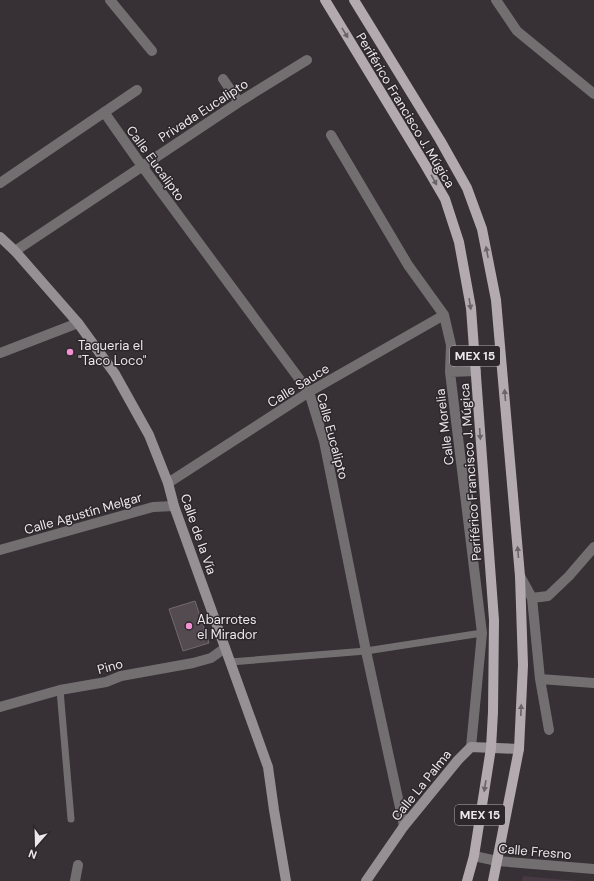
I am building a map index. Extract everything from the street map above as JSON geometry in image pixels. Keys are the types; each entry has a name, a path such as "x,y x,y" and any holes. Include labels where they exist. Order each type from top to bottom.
{"main road":[{"name":"Periférico Francisco J. Múgica","path":"325,0 445,199 459,242 471,308 494,620 491,748 474,856 467,881"},
{"name":"Periférico Francisco J. Múgica","path":"354,0 440,140 466,188 482,229 496,300 520,576 523,665 519,749 492,881"}],"street":[{"path":"110,0 152,51"},
{"path":"496,0 517,31 594,94"},
{"name":"Privada Eucalipto","path":"15,251 239,102 308,60"},
{"path":"224,79 239,102"},
{"path":"0,183 137,90"},
{"name":"Calle Eucalipto","path":"104,112 142,166 309,392 324,440 366,651 404,826"},
{"name":"Calle Morelia","path":"331,135 408,265 444,315 451,345 450,372 482,633 471,747"},
{"name":"Calle de la Vía","path":"0,237 15,251 78,323 115,374 149,435 168,483 174,506 268,767 286,881"},
{"name":"Calle Sauce","path":"168,483 309,392 444,315"},
{"path":"0,353 78,323"},
{"path":"450,372 476,371"},
{"name":"Calle Agustín Melgar","path":"0,550 152,507 174,506"},
{"path":"532,598 548,596 569,576 594,547"},
{"path":"520,576 532,598 540,679 549,730"},
{"name":"Pino","path":"0,708 60,690 106,682 120,676 193,663 211,658 225,648"},
{"path":"540,679 594,683"},
{"name":"Calle La Palma","path":"366,881 404,826 458,760 471,747 519,749"},
{"name":"Calle Fresno","path":"474,856 497,861 594,869"},
{"path":"75,881 78,865"}],"lane":[{"path":"230,662 366,651 482,633"},
{"path":"60,690 72,819"}],"shaded area":[{"path":"523,876 577,881 522,881"}],"building":[{"name":"Abarrotes el Mirador","path":"195,601 209,643 183,651 169,609"}],"place":[{"name":"Taqueria el \"Taco Loco\"","path":"70,352"},
{"name":"Abarrotes el Mirador","path":"189,626"}]}
